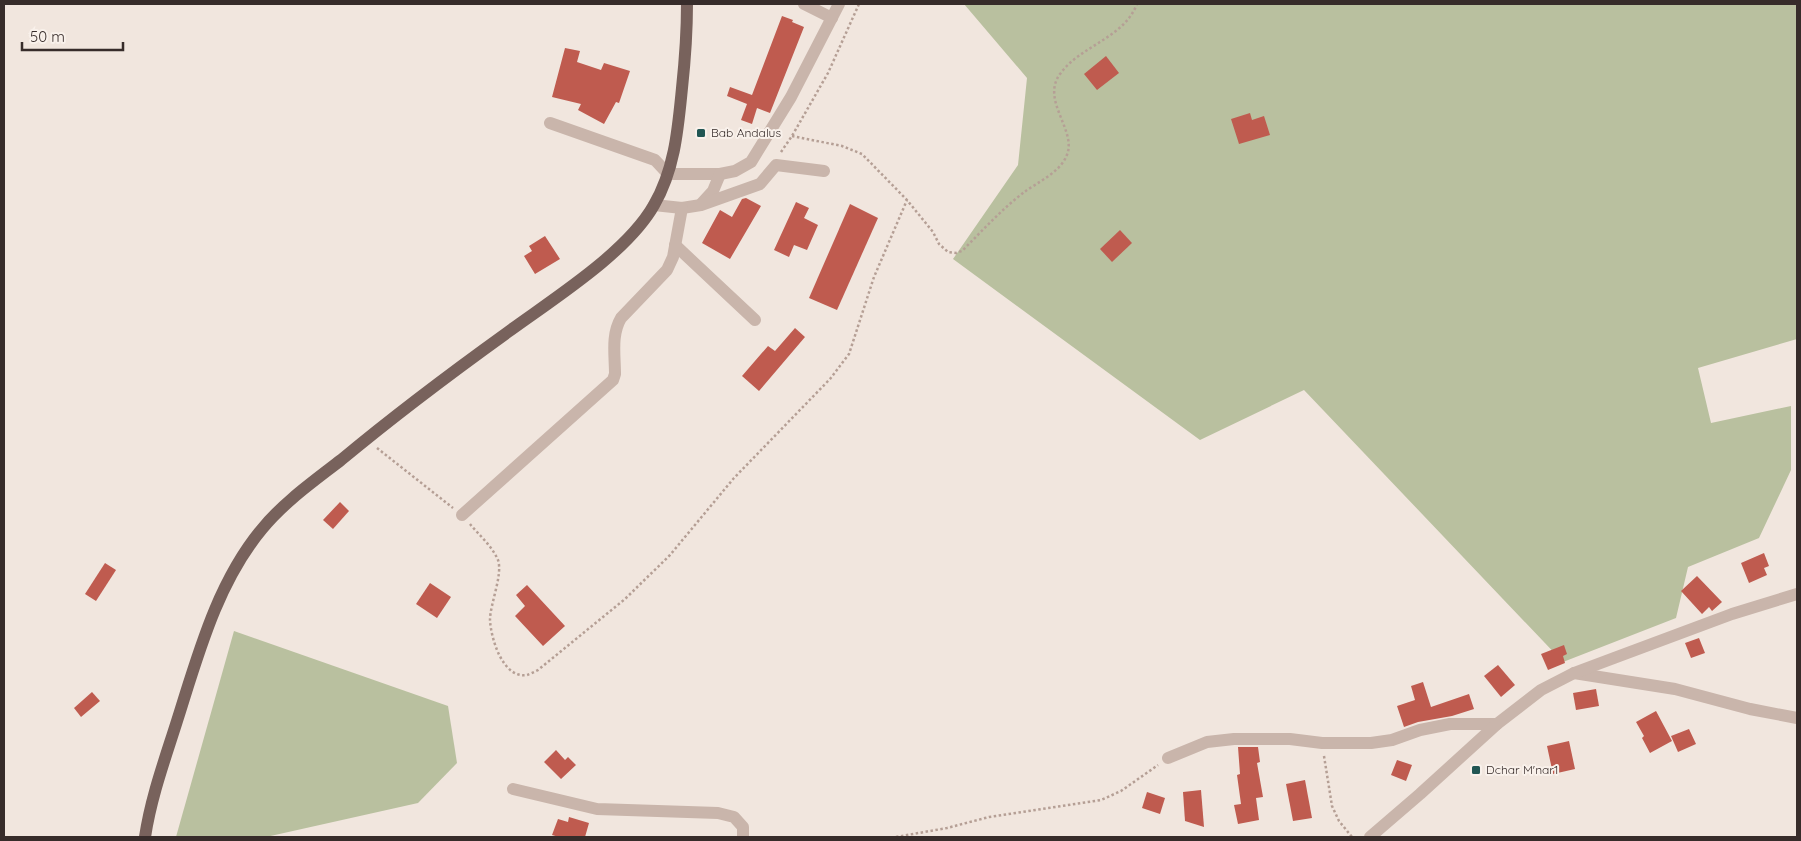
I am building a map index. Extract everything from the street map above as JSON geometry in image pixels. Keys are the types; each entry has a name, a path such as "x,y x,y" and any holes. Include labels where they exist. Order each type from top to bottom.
{"main road":[{"path":"148,836 156,787 209,624 241,557 263,528 291,500 366,439 614,252 654,205 668,174 677,141 687,35 687,4"}],"street":[{"path":"804,4 832,18"},
{"path":"550,123 649,157 655,160 668,174 720,174 735,171 751,162 791,97 839,4"},
{"path":"751,162 760,168 767,177"},
{"path":"654,205 682,208 701,205 760,184 776,166 824,171"},
{"path":"701,205 713,191 720,174"},
{"path":"462,515 613,380 615,374 614,333 616,325 667,270 676,245 682,208"},
{"path":"676,245 755,320"},
{"path":"1370,837 1496,724 1541,690 1574,673 1732,614 1797,594"},
{"path":"1574,673 1675,689 1750,709 1797,718"},
{"path":"1168,758 1207,742 1234,739 1290,739 1322,743 1371,743 1392,740 1420,730 1450,724 1496,724"},
{"path":"513,789 597,809 718,814 734,817 744,828 742,837"}],"path":[{"path":"776,166 780,154 828,73 859,4"},
{"path":"792,136 842,146 862,154 907,200 948,252 956,253 962,251 993,219 1023,193 1051,174 1066,158 1070,144 1058,114 1054,96 1055,82 1070,62 1120,29 1132,16 1137,4"},
{"path":"366,439 462,515 490,547 498,561 498,579 490,620 495,644 504,665 516,674 527,675 538,670 625,599 670,555 734,478 830,379 849,354 874,277 907,200"},
{"path":"1322,743 1332,806 1338,821 1352,837"},
{"path":"896,837 947,828 989,817 1101,800 1121,791 1168,758"}],"green space":[{"path":"964,4 1797,4 1797,339 1698,368 1711,423 1791,406 1791,470 1759,538 1688,567 1676,618 1563,662 1304,390 1200,440 953,259 1018,165 1027,78"},
{"path":"234,631 448,706 457,763 418,803 266,837 176,837"}],"building":[{"path":"782,16 804,27 770,113 757,108 752,124 741,120 747,104 727,96 730,87 752,95"},
{"path":"565,48 580,51 577,62 601,70 604,63 630,71 619,103 616,102 604,124 578,110 581,104 552,97"},
{"path":"1106,56 1119,73 1097,90 1084,74"},
{"path":"1250,113 1252,120 1264,116 1270,135 1239,144 1231,119"},
{"path":"746,198 761,206 730,259 702,243 720,210 732,217 742,199"},
{"path":"796,202 809,208 804,218 818,225 807,250 794,245 789,257 774,250"},
{"path":"850,204 878,218 837,310 809,298"},
{"path":"1120,230 1132,243 1112,262 1100,249"},
{"path":"545,236 560,259 535,274 524,256 532,251 529,246"},
{"path":"795,328 805,337 759,391 742,376 768,346 775,351"},
{"path":"340,502 349,511 333,529 323,520"},
{"path":"1764,553 1769,566 1764,568 1767,575 1749,583 1741,563"},
{"path":"105,563 116,570 96,601 85,594"},
{"path":"1697,576 1722,602 1712,611 1709,607 1702,614 1681,591"},
{"path":"430,583 451,597 437,618 416,604"},
{"path":"527,585 565,626 543,646 515,616 525,606 516,595"},
{"path":"1699,638 1705,653 1691,658 1685,643"},
{"path":"1564,645 1567,654 1563,656 1565,663 1548,670 1541,654"},
{"path":"1498,665 1515,685 1501,697 1484,676"},
{"path":"1423,682 1431,707 1469,694 1474,709 1404,727 1397,706 1415,700 1411,686"},
{"path":"1596,689 1599,706 1576,710 1573,693"},
{"path":"92,692 100,701 81,717 74,708"},
{"path":"1656,711 1672,741 1650,753 1642,738 1644,736 1636,722"},
{"path":"1689,729 1696,744 1678,752 1671,736"},
{"path":"1569,741 1575,769 1553,774 1547,746"},
{"path":"1238,747 1258,747 1260,762 1257,763 1263,797 1256,798 1259,820 1238,824 1234,805 1241,804 1237,775 1240,774"},
{"path":"556,750 565,760 568,757 576,765 561,779 544,762"},
{"path":"1397,760 1412,765 1406,781 1391,775"},
{"path":"1305,780 1312,818 1293,821 1286,784"},
{"path":"1201,790 1204,827 1185,821 1183,792"},
{"path":"1147,792 1165,798 1160,814 1142,808"},
{"path":"569,817 589,823 585,837 559,837 552,835 558,819 568,822"}],"place":[{"name":"Bab Andalus","path":"701,133"},
{"name":"Dchar M'nar1","path":"1476,770"}]}
